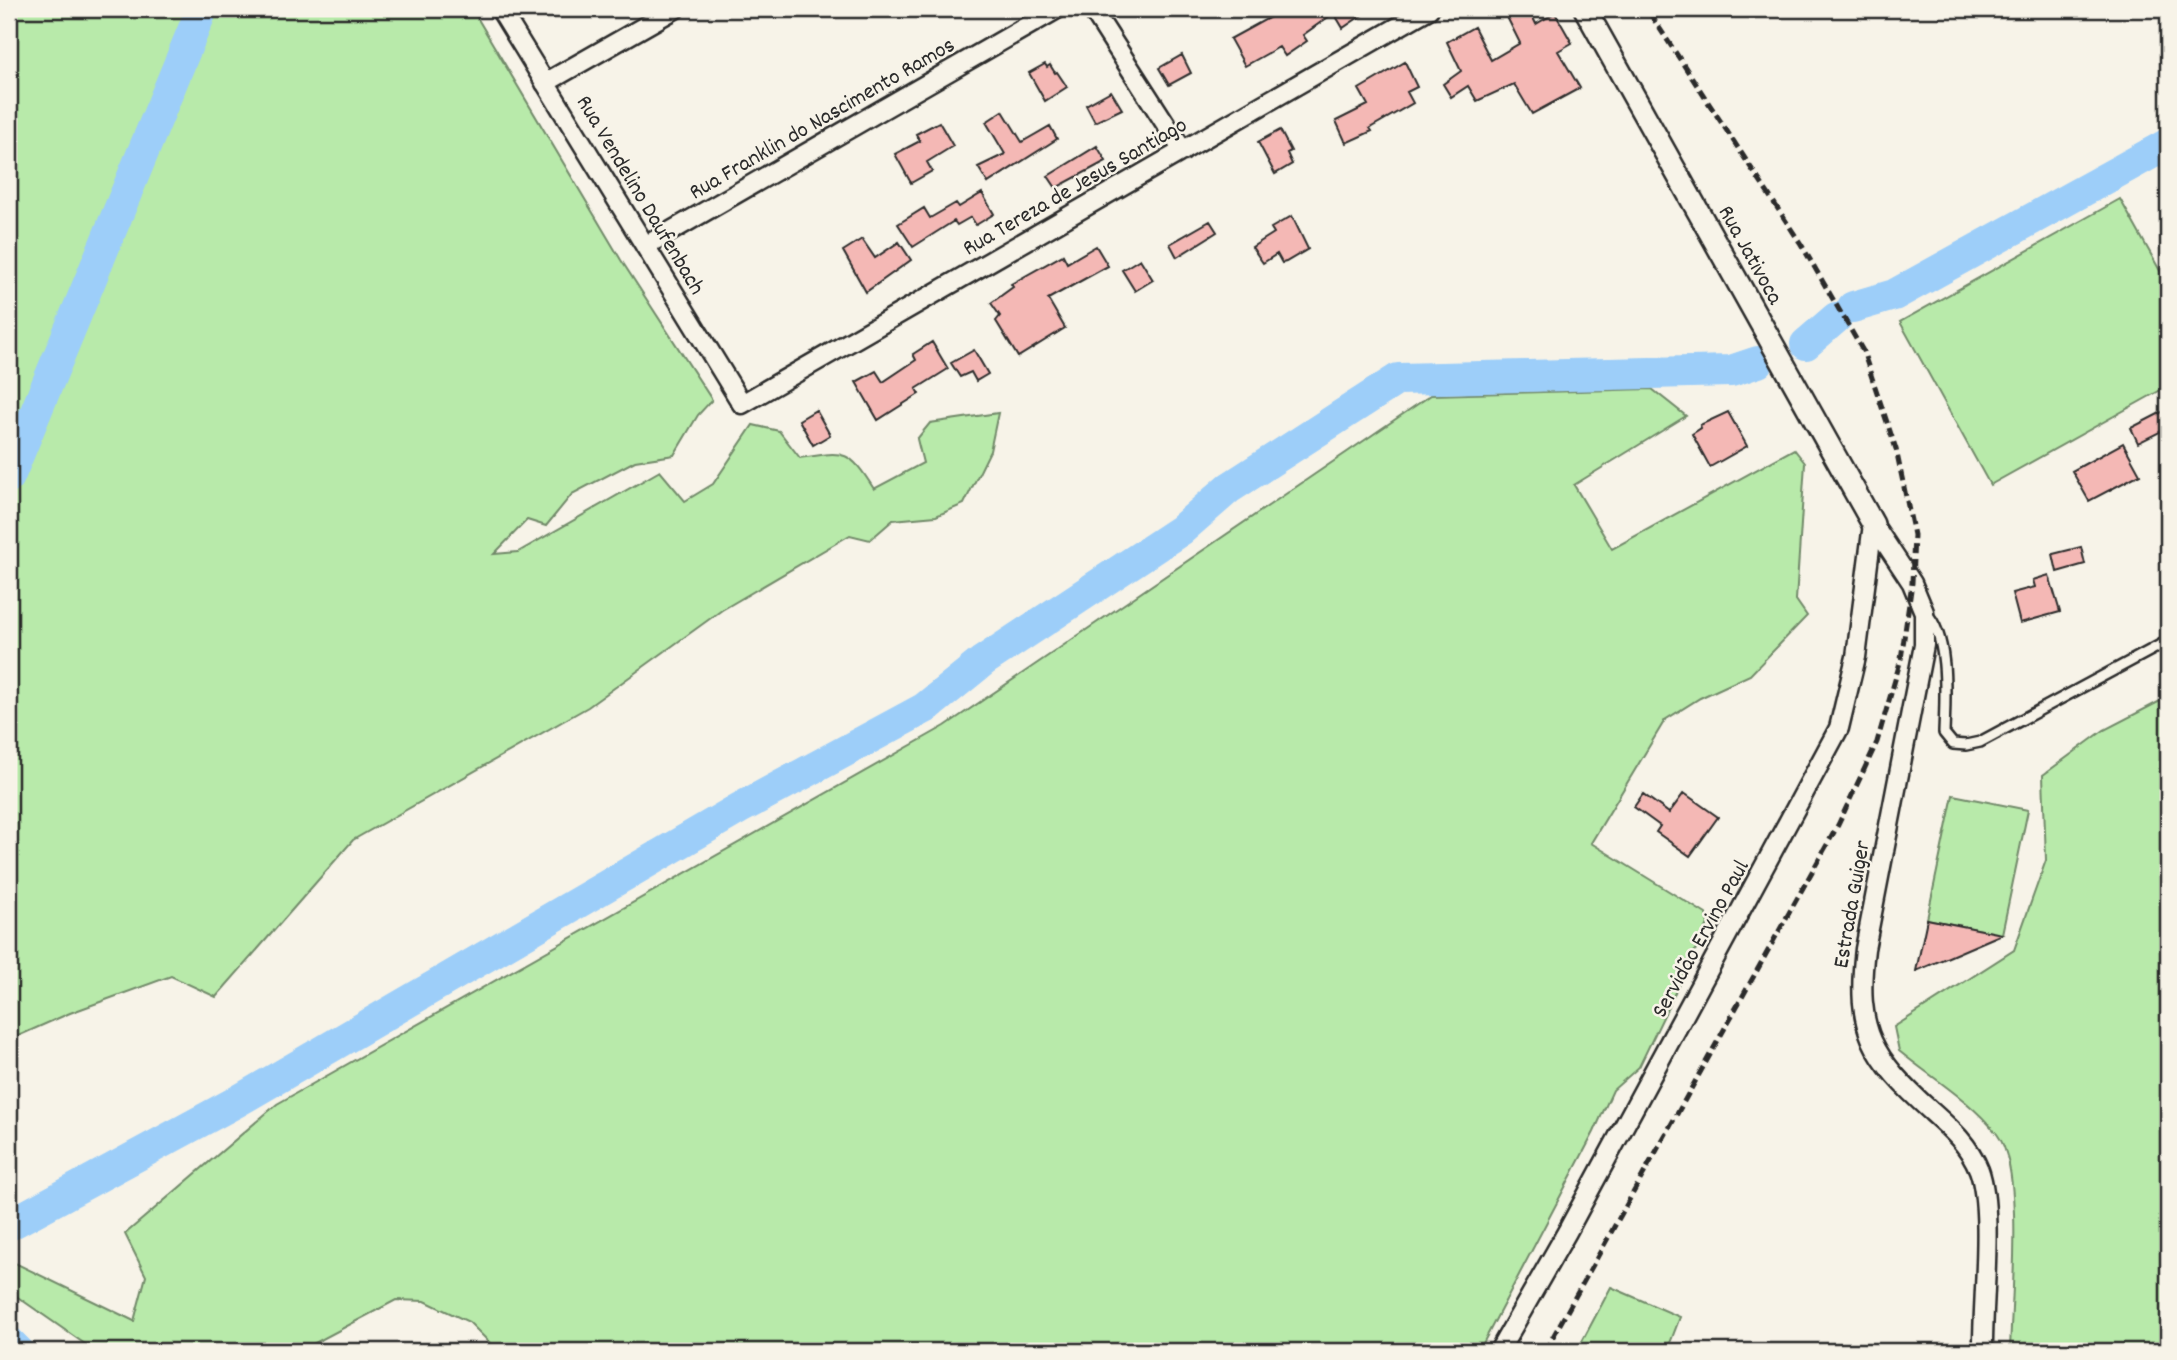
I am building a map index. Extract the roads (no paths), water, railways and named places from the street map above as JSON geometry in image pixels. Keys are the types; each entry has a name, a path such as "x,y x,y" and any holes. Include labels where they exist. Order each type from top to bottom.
{"street":[{"name":"Rua Vendelino Daufenbach","path":"500,9 742,404"},
{"path":"545,83 676,9"},
{"name":"Rua Franklin do Nascimento Ramos","path":"645,246 1057,9"},
{"path":"1093,9 1183,151"},
{"name":"Rua Tereza de Jesus Santiago","path":"742,404 1429,9"},
{"name":"Rua Jativoca","path":"1585,9 1873,524"},
{"name":"Estrada Guiger","path":"1873,524 1912,583 1924,611 1924,645 1865,949 1861,985 1863,1012 1882,1061 1897,1080 1956,1133 1979,1171 1985,1213 1983,1351"},
{"name":"Servidão Ervino Paul","path":"1499,1351 1567,1232 1839,728 1856,657 1873,524"}],"lane":[{"path":"1924,611 1937,628 1941,646 1945,701 1944,733 1953,744 1966,746 1980,742 2168,641"}],"waterway":[{"path":"9,477 202,9"},
{"path":"1853,307 1894,295 2168,144"},
{"path":"1806,344 1836,318"},
{"path":"9,1225 236,1102 740,808 925,708 983,661 1181,530 1229,488 1398,379 1731,371 1758,362"},
{"path":"9,1342 18,1351"}],"railway":[{"path":"1545,1351 1838,825 1877,742 1901,659 1912,583 1914,535 1896,449 1863,351 1801,244 1647,9"}]}
